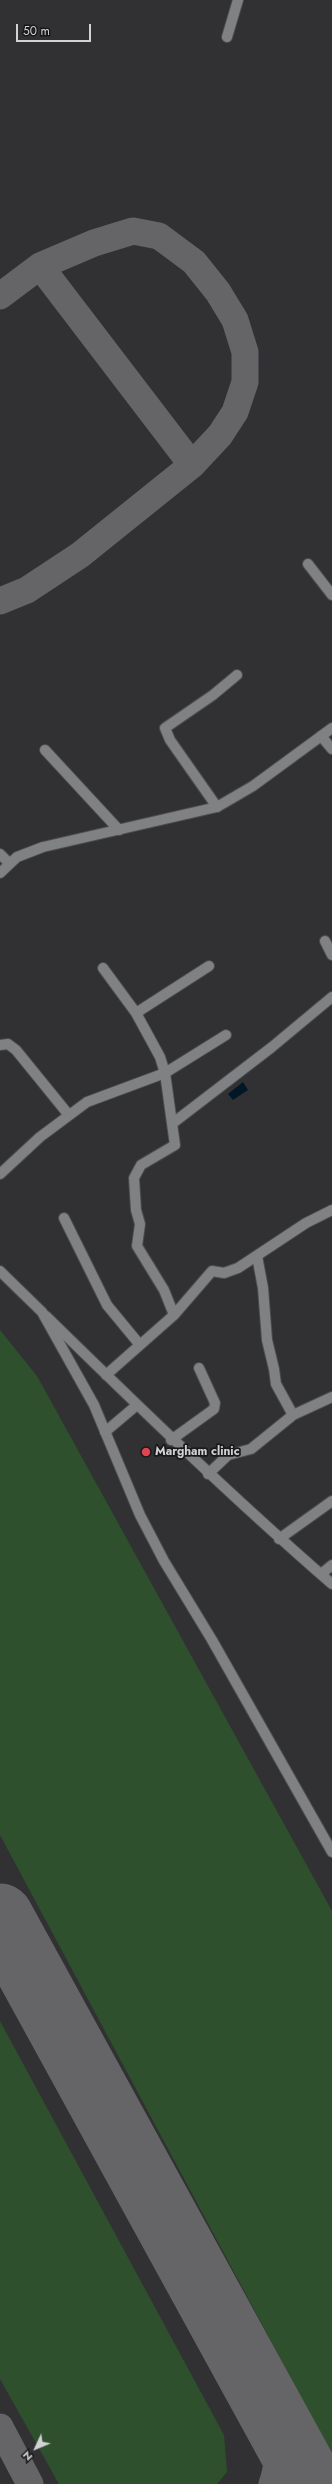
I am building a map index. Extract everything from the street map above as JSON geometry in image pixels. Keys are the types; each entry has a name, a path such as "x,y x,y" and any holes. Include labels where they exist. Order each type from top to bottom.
{"street":[{"path":"227,37 238,0"},
{"path":"308,564 332,595"},
{"path":"217,807 170,740 165,728 208,699 237,674"},
{"path":"0,873 17,857 44,847 217,807 253,786 332,728"},
{"path":"321,736 332,750"},
{"path":"45,750 119,830"},
{"path":"0,854 9,863"},
{"path":"325,941 332,955"},
{"path":"136,1013 210,966"},
{"path":"103,968 136,1013 152,1040 165,1073 175,1145 141,1165 134,1178 136,1210 140,1224 137,1246 164,1290 174,1315"},
{"path":"173,1123 272,1047 332,997"},
{"path":"0,1174 68,1114 110,1092 165,1073 226,1035"},
{"path":"0,1045 8,1044 16,1050 68,1114"},
{"path":"106,1375 174,1315 212,1271 230,1272 306,1223 332,1210"},
{"path":"64,1218 107,1305 140,1345"},
{"path":"257,1256 263,1288 267,1340 276,1384 294,1415"},
{"path":"0,1271 171,1440 279,1540 332,1584"},
{"path":"42,1312 94,1405 140,1515 164,1561 212,1640 332,1852"},
{"path":"171,1440 214,1409 215,1402 199,1368"},
{"path":"208,1474 223,1459 251,1449 294,1415 332,1397"},
{"path":"106,1432 137,1405"},
{"path":"279,1540 332,1501"},
{"path":"321,1574 332,1565"}],"green space":[{"path":"0,1330 37,1376 332,1911 332,2455 0,1835"},
{"path":"0,2021 224,2435 227,2472 217,2484 59,2484 0,2379"}],"water":[{"path":"243,1082 248,1090 233,1100 228,1094"}],"taxiway":[{"path":"0,296 40,266 94,243 133,231 159,236 194,262 218,292 235,320 245,352 245,382 235,412 220,435 192,465 80,555 27,590 0,601"},
{"path":"40,266 192,465"},
{"path":"272,2484 278,2457 273,2413"},
{"path":"0,2427 30,2484"}],"runway":[{"path":"0,1917 311,2484"}],"place":[{"name":"Margham clinic","path":"146,1452"}]}
